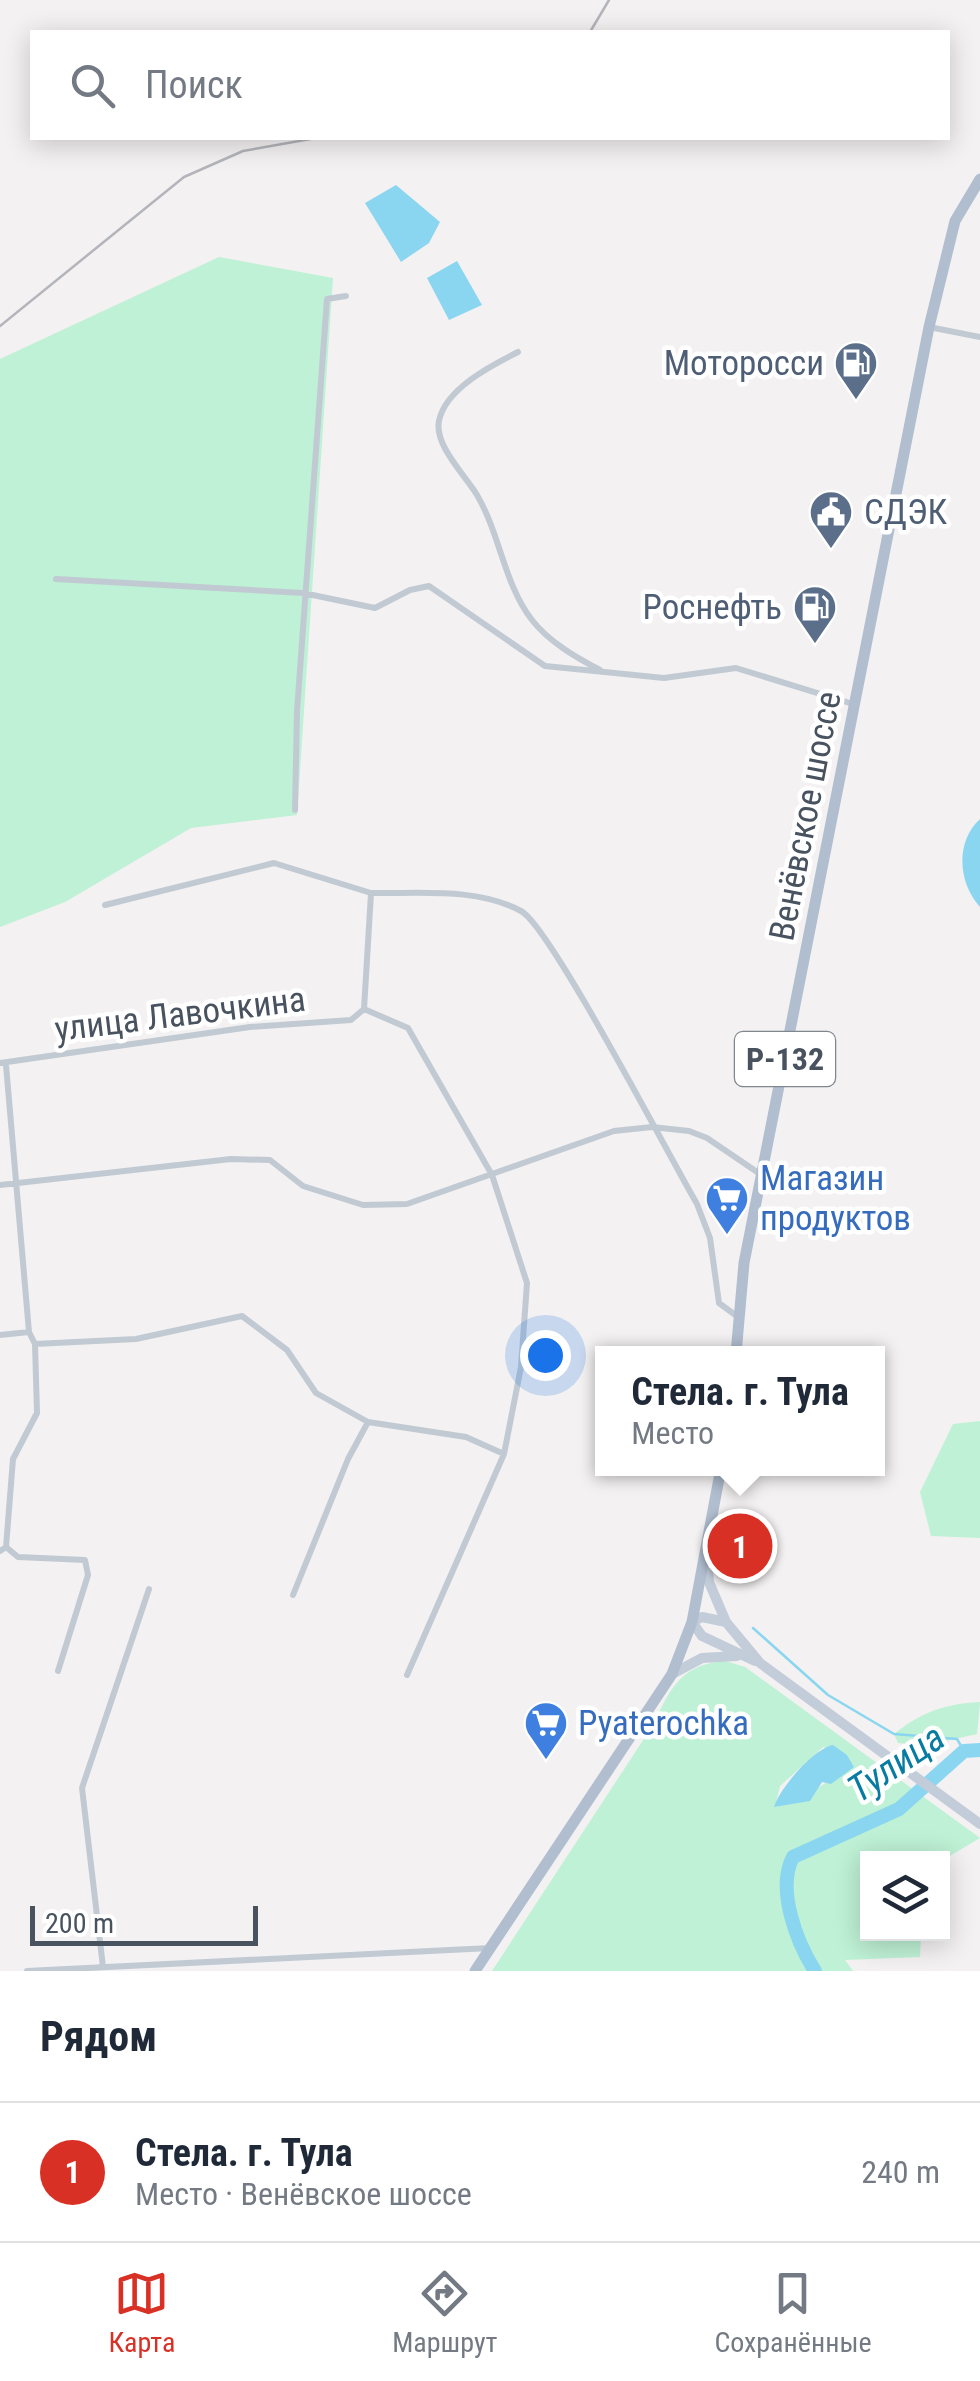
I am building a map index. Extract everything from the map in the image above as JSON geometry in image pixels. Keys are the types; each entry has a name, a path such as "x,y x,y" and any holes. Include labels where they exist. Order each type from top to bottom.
{"main road":[{"name":"Венёвское шоссе","path":"736,1346 762,1174 929,326 955,221 980,179"},
{"path":"476,1971 672,1674 692,1622 720,1476"},
{"path":"707,1546 709,1582 726,1622 760,1664 980,1824"},
{"path":"692,1622 702,1617 726,1622"},
{"path":"692,1622 702,1636 760,1664"},
{"path":"672,1674 711,1656 744,1658"}],"street":[{"path":"295,810 327,299 346,296"},
{"path":"929,326 980,337"},
{"path":"518,352 482,371 462,389 442,412 440,436 484,508 530,617 558,643 606,672"},
{"path":"56,579 306,594 375,608 410,590 429,586 545,666 664,678 736,668 854,705"},
{"path":"105,904 274,863 371,893 478,895 524,912 560,962 697,1204 710,1238 719,1303 738,1317"},
{"path":"371,893 364,1009 408,1028 492,1176 527,1283 521,1367 504,1454 407,1675"},
{"name":"улица Лавочкина","path":"3,1064 250,1027 352,1020 364,1009"},
{"path":"3,1064 29,1332 35,1344 38,1413 13,1459 3,1549 18,1557 85,1560 88,1575 58,1671"},
{"path":"0,1184 230,1159 270,1160 303,1186 363,1205 408,1204 614,1131 652,1127 689,1131 707,1138 762,1174"},
{"path":"35,1344 136,1340 242,1316 288,1350 316,1392 368,1422 466,1436 504,1454"},
{"path":"0,1334 29,1332"},
{"path":"293,1595 348,1459 368,1422"},
{"path":"103,1968 82,1788 149,1589"},
{"path":"27,1971 492,1948"}],"green space":[{"path":"219,257 333,278 297,815 191,828 65,902 0,927 0,359"},
{"path":"980,1421 980,1538 931,1536 920,1492 953,1424"},
{"path":"725,1661 745,1667 980,1838 950,1856 950,1851 860,1851 860,1941 921,1941 920,1957 845,1960 853,1971 492,1971 653,1725 665,1700 687,1673","holes":["823,1747 847,1755 853,1767 805,1795 775,1807 780,1786"]},
{"path":"980,1702 977,1734 923,1746 898,1743 894,1734 934,1710"}],"water":[{"path":"396,185 440,222 429,243 401,262 365,203"},
{"path":"457,261 482,305 449,320 427,278"},
{"path":"980,819 980,907 967,886 962,863 966,839"},
{"path":"833,1745 847,1755 854,1767 831,1784 822,1782 810,1801 774,1807 798,1770"}],"waterway":[{"path":"753,1628 828,1695 894,1734 957,1739 964,1751"},
{"name":"Тулица","path":"815,1971 791,1916 787,1884 793,1857 899,1809 964,1751 980,1750"}],"railway":[{"path":"591,30 609,0"},
{"path":"0,326 184,177 243,151 305,140"}],"place":[{"name":"Моторосси","path":"856,401"},
{"name":"СДЭК","path":"831,550"},
{"name":"Роснефть","path":"815,645"},
{"name":"Магазин продуктов","path":"727,1236"},
{"name":"Стела. г. Тула","path":"740,1546"},
{"name":"Pyaterochka","path":"546,1761"}]}
